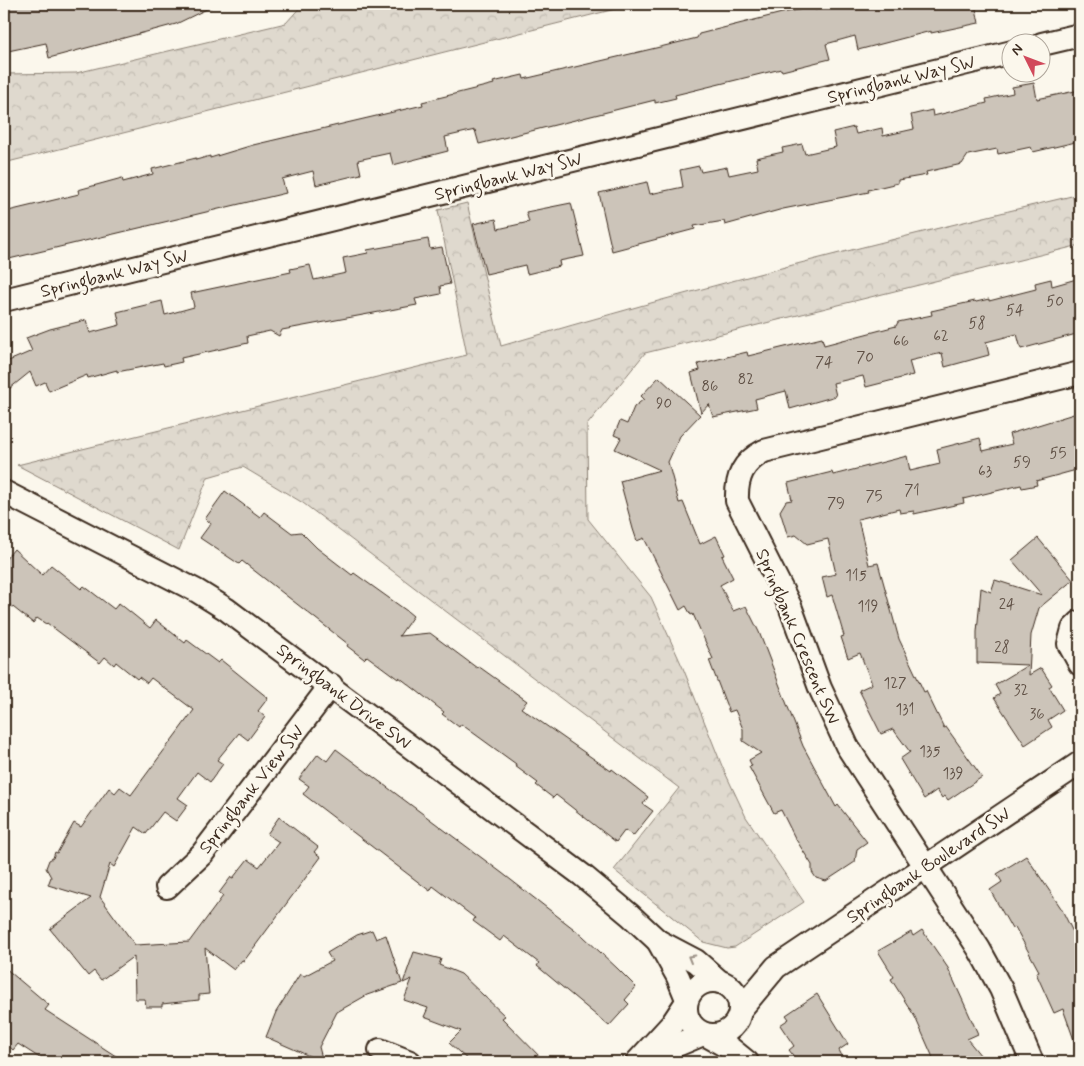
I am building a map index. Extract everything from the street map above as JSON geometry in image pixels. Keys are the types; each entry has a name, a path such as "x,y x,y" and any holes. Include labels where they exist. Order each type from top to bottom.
{"street":[{"path":"1052,42 1080,35"},
{"name":"Springbank Way SW","path":"4,300 1002,54"},
{"name":"Springbank Crescent SW","path":"1032,1062 1001,989 979,949 863,773 835,720 790,606 737,500 738,477 752,458 764,451 1080,373"},
{"name":"Springbank Drive SW","path":"4,492 197,591 226,609 582,875 619,905 658,941 696,961 722,982"},
{"path":"1080,622 1073,628 1069,644 1080,664"},
{"name":"Springbank View SW","path":"167,887 202,854 330,685"},
{"name":"Springbank Boulevard SW","path":"722,982 776,967 1080,763"},
{"name":"Springbank Drive SW","path":"658,941 678,977 686,1001"},
{"name":"Springbank Boulevard SW","path":"740,1013 776,967"},
{"path":"638,1062 672,1024 690,993 701,983 722,982 738,996 748,1062"},
{"path":"686,1001 687,1018 696,1030 731,1048 748,1062"},
{"path":"638,1062 705,1035 722,1034 735,1024 740,1013"},
{"path":"380,1050 410,1062"}],"green space":[{"path":"303,4 635,4 4,163 4,74 76,73 286,23"},
{"path":"1080,194 1080,245 645,353 587,425 588,519 651,597 683,668 722,766 746,817 804,902 735,947 727,948 703,942 614,870 679,788 303,503 243,467 208,477 179,550 17,465 467,355 438,210 467,203 501,346 789,266"}],"building":[{"path":"9,4 217,4 176,24 49,58 46,43 8,51 7,47 4,48 4,9 10,7"},
{"path":"840,4 975,4 979,23 931,33 931,31 858,50 855,36 826,44 830,59 782,71 781,69 675,95 676,98 655,103 655,100 479,144 475,130 445,137 448,151 393,165 390,153 358,160 361,174 316,185 313,171 282,179 286,193 9,259 4,240 4,212 79,194 78,190 122,178 123,182 153,174 152,169 196,158 196,160 210,156 210,158 253,145 423,105 422,102 494,84 493,82 523,75 524,79 660,47 697,38 699,34 782,13 814,7 815,10"},
{"path":"1034,83 1037,99 1080,90 1080,141 1033,152 1031,147 998,154 997,149 968,155 962,164 926,172 927,175 898,180 898,183 868,190 869,192 783,209 725,225 724,221 694,226 695,229 612,251 599,193 647,182 650,194 683,187 680,170 699,166 701,172 727,167 729,175 758,169 756,158 783,152 782,148 802,144 805,154 836,147 833,132 854,127 856,134 882,128 883,136 914,129 911,115 932,110 933,116 987,103 986,99 1013,93 1012,87"},
{"path":"571,203 584,256 559,261 560,266 527,274 525,265 486,274 473,224 496,219 498,229 529,222 526,212"},
{"path":"428,239 430,249 442,247 450,284 440,286 441,294 415,299 417,305 282,330 279,336 270,331 247,336 248,343 181,358 182,362 164,366 163,363 117,372 117,370 88,378 87,375 49,391 45,382 36,386 30,372 4,393 4,363 32,351 26,338 50,329 86,320 90,333 120,325 117,312 162,301 165,315 194,307 191,293 291,272 290,269 310,265 314,280 346,273 343,258 368,253 367,250"},
{"path":"1080,278 1080,333 1021,349 1017,334 986,342 989,355 945,367 942,353 909,361 913,375 866,387 863,376 833,383 836,396 790,409 786,391 755,399 757,408 713,417 709,404 701,413 691,373 700,370 698,364 747,352 748,356 822,338 824,345 896,326 898,322 932,315 931,311 975,301 989,299 989,301 1036,289 1035,283 1051,279 1052,286"},
{"path":"659,377 700,415 680,436 668,462 679,503 683,502 700,544 716,536 725,555 722,556 733,578 720,585 733,611 746,606 759,632 803,746 836,807 838,805 867,842 857,849 855,862 826,881 816,878 812,872 812,865 795,838 781,810 774,813 749,767 752,766 749,760 761,753 743,741 743,729 735,710 729,712 709,660 713,659 693,614 691,615 686,606 680,610 644,538 637,541 633,529 620,481 660,470 615,449 621,438 614,435 620,421 627,424 634,407 644,399 641,396"},
{"path":"1080,412 1080,469 1036,481 1037,485 1022,488 1021,485 963,499 964,503 914,514 914,511 900,513 899,509 858,519 869,565 878,563 899,639 924,692 926,691 944,728 946,727 982,777 948,800 945,796 942,798 937,790 924,799 900,759 910,752 893,729 881,734 859,690 872,684 860,653 848,658 841,637 844,636 832,595 827,597 822,577 836,574 828,539 807,544 796,535 788,537 780,511 786,501 792,500 788,483 832,472 833,475 907,456 910,471 940,464 937,449 980,438 983,451 1012,444 1009,434"},
{"path":"225,491 260,517 264,512 292,533 301,532 317,548 352,575 354,573 407,611 413,616 399,636 430,633 477,668 478,666 527,701 521,708 611,771 612,769 648,797 643,804 653,811 633,836 625,830 616,842 556,795 553,798 536,785 538,783 515,766 516,764 461,724 459,727 442,714 444,712 399,677 398,679 367,656 364,659 347,646 348,644 242,561 239,564 200,538 211,523 205,519"},
{"path":"1038,538 1073,580 1039,608 1031,635 1029,675 1041,668 1052,685 1049,687 1063,710 1048,720 1052,727 1025,745 994,698 1000,694 995,685 1028,665 977,663 977,632 981,588 991,592 995,580 1042,595 1012,560"},
{"path":"14,549 42,575 51,565 81,589 84,586 114,609 119,603 150,628 156,620 185,643 187,640 218,663 221,660 268,698 258,711 265,717 248,740 239,733 217,760 223,764 210,782 197,772 178,798 188,805 176,821 163,812 146,834 136,827 114,867 110,864 100,897 135,945 189,942 223,896 219,893 231,877 233,878 248,859 259,867 279,842 267,834 279,817 318,847 314,852 321,857 244,961 242,960 234,970 205,948 209,994 199,995 199,1000 162,1004 162,1007 146,1007 145,999 135,999 134,956 101,980 94,971 88,976 50,929 91,898 48,885 51,877 46,868 49,860 53,858 55,852 57,853 74,823 81,827 109,788 115,793 120,787 131,795 194,710 151,678 147,683 139,677 137,679 116,662 114,665 105,657 100,663 47,623 37,618 33,623 4,600 4,561"},
{"path":"336,749 583,936 636,987 625,1000 629,1004 609,1026 537,966 539,963 504,936 500,941 473,921 475,918 433,886 430,891 303,794 309,786 299,779 318,754 327,761"},
{"path":"1026,856 1061,908 1080,946 1080,1051 1078,1051 1063,1009 1054,1013 1036,973 1039,971 1015,927 1012,929 990,890 1002,882 997,874"},
{"path":"372,930 376,939 386,935 402,983 367,995 337,1012 319,1047 323,1062 266,1037 276,1012 300,974 304,976 332,961 327,953 357,935"},
{"path":"922,930 948,968 978,1034 967,1039 986,1062 935,1062 915,1017 891,979 894,977 878,951 911,932 913,936"},
{"path":"414,952 441,959 439,965 461,974 505,1016 502,1018 545,1062 470,1062 449,1043 461,1031 424,1017 428,1008 404,1000 412,979 403,983"},
{"path":"4,967 49,1005 45,1010 125,1062 46,1062 18,1044 13,1050 4,1042"},
{"path":"817,994 848,1044 839,1050 845,1062 798,1062 789,1050 794,1046 780,1025 789,1019 786,1015"}]}
